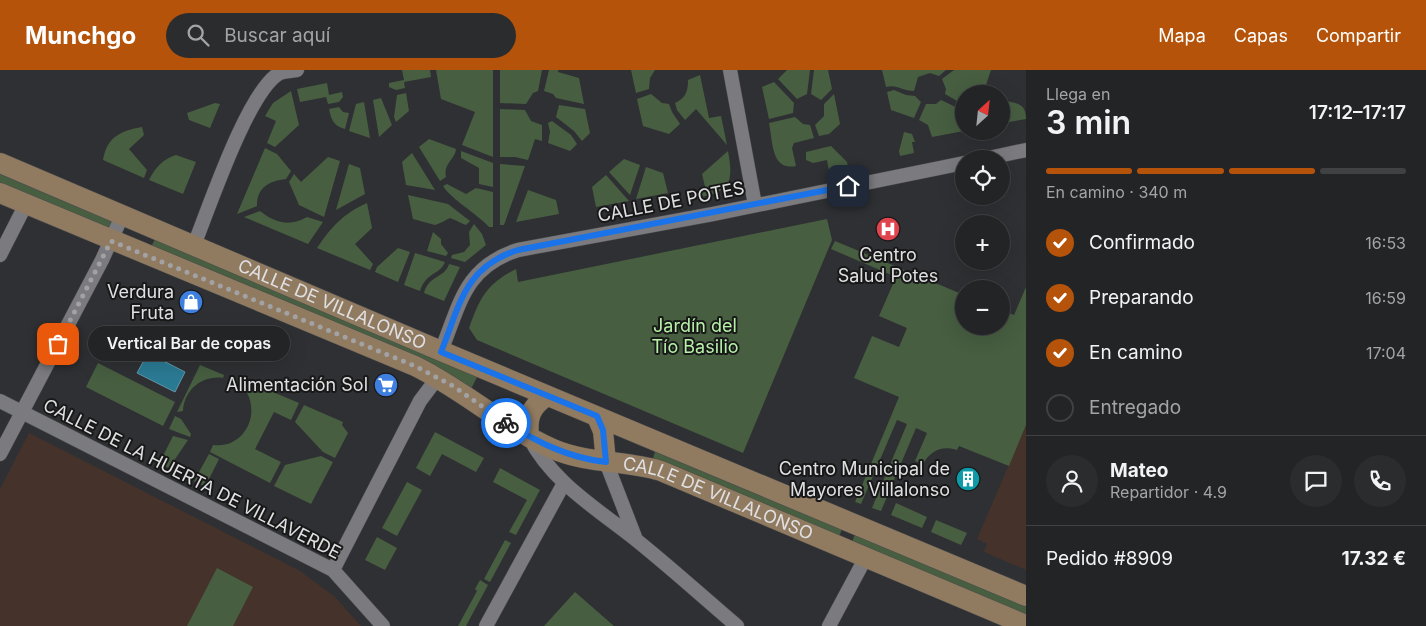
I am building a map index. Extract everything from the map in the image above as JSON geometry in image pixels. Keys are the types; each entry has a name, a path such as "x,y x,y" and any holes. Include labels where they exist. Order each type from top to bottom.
{"main road":[{"name":"CALLE DE VILLALONSO","path":"0,163 441,352 1026,596"},
{"name":"CALLE DE VILLALONSO","path":"0,193 438,377 529,437 570,456 638,465 661,472 1026,625"},
{"path":"529,437 528,421 531,411 536,403 547,396"},
{"path":"597,416 603,430 606,462"}],"street":[{"path":"194,245 246,117 263,90 278,74 296,70"},
{"path":"730,70 755,205"},
{"path":"1010,153 1026,150"},
{"name":"CALLE DE POTES","path":"441,352 469,285 486,265 500,256 518,250 955,165"},
{"path":"0,255 26,204"},
{"path":"0,454 111,241 122,216"},
{"path":"333,570 420,401 438,377"},
{"name":"CALLE DE LA HUERTA DE VILLAVERDE","path":"0,401 333,570 383,626"},
{"path":"529,437 545,464 564,483 636,540 736,626"},
{"path":"606,462 636,540"},
{"path":"486,626 564,483"},
{"path":"828,626 866,557"}],"shaded area":[{"path":"1026,425 1026,570 984,552 987,544 977,539"},
{"path":"29,433 300,571 335,597 361,626 0,626 0,489"}],"green space":[{"path":"402,70 430,70 431,77 404,82 405,88 396,90 389,87 389,83 404,80"},
{"path":"436,70 493,70 493,157 462,145 475,112 441,99"},
{"path":"500,70 542,70 538,91 533,93 526,104 500,103"},
{"path":"549,70 558,70 558,72 579,78 584,104 556,98 553,94 544,91"},
{"path":"631,70 655,70 650,78 649,89 636,93"},
{"path":"787,70 810,70 807,94 797,99 778,79"},
{"path":"814,70 828,70 832,89 821,100 811,94"},
{"path":"882,70 946,70 939,76 930,73 918,77 914,91 893,86 886,87"},
{"path":"954,70 991,70 986,85 955,85 955,100 945,94 946,89 942,79"},
{"path":"700,75 709,118 721,116 727,145 696,109 685,120 677,110 675,103 686,94 688,80"},
{"path":"774,82 794,103 793,113 769,119 762,87"},
{"path":"327,83 329,95 342,92 343,97 339,102 328,104 326,97 300,102 297,89"},
{"path":"894,90 906,95 915,96 921,102 914,118 891,110 887,92"},
{"path":"291,91 299,125 275,147 267,143 276,121 265,116 273,103"},
{"path":"406,93 409,111 396,122 394,117 397,95"},
{"path":"651,94 662,103 669,104 680,124 669,134 643,126 637,99"},
{"path":"834,94 840,124 829,134 819,136 815,125 824,116 824,104"},
{"path":"381,98 392,125 379,137 373,100"},
{"path":"941,100 955,107 955,133 932,137 928,125 919,120 926,104 936,104"},
{"path":"364,102 370,138 349,131 356,104"},
{"path":"1010,102 1023,107 1026,119 1010,122"},
{"path":"215,103 220,104 210,128 189,120 187,113"},
{"path":"559,105 585,109 590,133 582,141 574,131 556,117"},
{"path":"339,107 343,112 349,113 345,129 335,124 330,113 329,109"},
{"path":"500,109 525,110 531,121 542,125 542,141 535,139 528,160 515,157 500,157"},
{"path":"795,117 803,124 810,125 814,138 794,143 792,148 796,166 788,166 782,164 775,154 769,123"},
{"path":"552,121 571,135 577,144 570,151 548,143 550,132 548,123"},
{"path":"142,127 144,135 129,149 147,170 144,178 103,160 108,146 116,136"},
{"path":"904,132 912,134 915,142 912,142 914,153 900,156 899,151"},
{"path":"429,139 456,149 446,168 446,177 440,181 419,147"},
{"path":"831,146 847,162 848,167 829,171 827,160 813,163 806,160 806,152"},
{"path":"265,148 277,154 291,171 286,179 274,181 265,186 259,194 257,206 237,214"},
{"path":"461,151 493,163 493,187 479,184 479,168 461,158"},
{"path":"728,151 730,173 726,186 713,194 692,199 691,195 706,191 702,174"},
{"path":"412,153 435,190 406,185 402,162"},
{"path":"176,155 196,162 183,194 149,180 160,165"},
{"path":"328,157 340,161 324,217 299,205 289,182 294,174 301,182"},
{"path":"624,159 640,165 630,195 609,172"},
{"path":"349,164 360,168 365,194 336,210"},
{"path":"500,164 525,166 504,225 500,225"},
{"path":"646,167 663,173 668,193 636,199"},
{"path":"0,174 112,220 108,230 0,184"},
{"path":"606,175 629,201 596,207 592,187"},
{"path":"447,184 466,194 476,188 493,192 493,227 489,227 452,196 443,186"},
{"path":"528,190 556,200 559,214 516,222"},
{"path":"408,195 448,204 470,221 466,225 450,218 435,225 413,219"},
{"path":"367,203 372,228 355,244 373,264 370,270 317,248 339,221 351,211"},
{"path":"260,211 277,221 289,223 307,217 323,222 308,244 244,217"},
{"name":"Jardín del Tío Basilio","path":"827,219 832,240 743,453 477,340 469,328 485,293 498,280 516,269 518,282"},
{"path":"474,224 482,234 486,245 465,262 451,258 452,255 464,252 470,245 469,232"},
{"path":"433,232 441,239 441,244 448,253 446,256 427,251"},
{"path":"155,239 478,375 471,389 151,247"},
{"path":"835,241 955,291 955,335 1010,335 1010,313 1014,315 1026,287 1026,425 1009,466 959,446 957,450 946,448 937,450 923,464 915,461 927,433 916,428 881,511 872,508 907,424 897,420 861,504 855,502 899,397 854,378 872,336 899,347 907,328 879,316 896,277 831,249"},
{"path":"398,248 410,252 398,282 375,272 377,267"},
{"path":"415,253 445,262 440,269 426,280 420,291 404,285"},
{"path":"449,264 460,267 444,301 424,293 429,283 444,272"},
{"path":"98,363 175,402 163,426 86,387"},
{"path":"200,365 224,375 223,378 208,379 201,382 187,397 183,411 177,412"},
{"path":"249,382 299,403 291,420 274,412 255,449 281,462 270,483 210,452 213,445 224,445 233,442 246,429 251,411 246,391"},
{"path":"304,405 343,422 342,425 348,433 335,458 323,452 295,422"},
{"path":"175,416 181,419 191,434 190,437 169,429"},
{"path":"435,432 484,458 476,472 442,454 430,476 416,468"},
{"path":"173,436 188,440 169,468 159,464"},
{"path":"655,451 842,529 839,537 653,459"},
{"path":"209,454 219,459 205,487 194,481"},
{"path":"321,456 333,462 311,504 274,486 285,465"},
{"path":"500,468 540,490 516,535 509,532 527,500 493,482"},
{"path":"407,482 422,490 397,536 382,528"},
{"path":"896,503 927,517 922,528 891,515"},
{"path":"936,520 967,533 961,545 931,532"},
{"path":"855,534 1026,605 1026,615 852,542"},
{"path":"377,537 397,548 385,570 365,560"},
{"path":"505,540 511,543 490,582 484,579"},
{"path":"217,568 253,587 233,626 187,626"},
{"path":"480,580 488,585 466,626 458,626 477,591 475,589"},
{"path":"575,592 614,626 544,626"}],"water":[{"path":"148,353 185,372 175,392 137,373"}],"way so far":[{"path":"58,344 111,241 415,366 453,386 506,423"}],"place":[{"name":"Centro Salud Potes","path":"888,229"},
{"name":"Verdura Fruta","path":"191,302"},
{"name":"Vertical Bar de copas","path":"58,344"},
{"name":"Alimentación Sol","path":"386,385"},
{"name":"Centro Municipal de Mayores Villalonso","path":"968,479"}],"route":[{"path":"506,423 552,449 570,456 606,462 603,430 597,416 441,352 465,292 475,275 486,265 500,256 518,250 714,214 848,186"}]}
